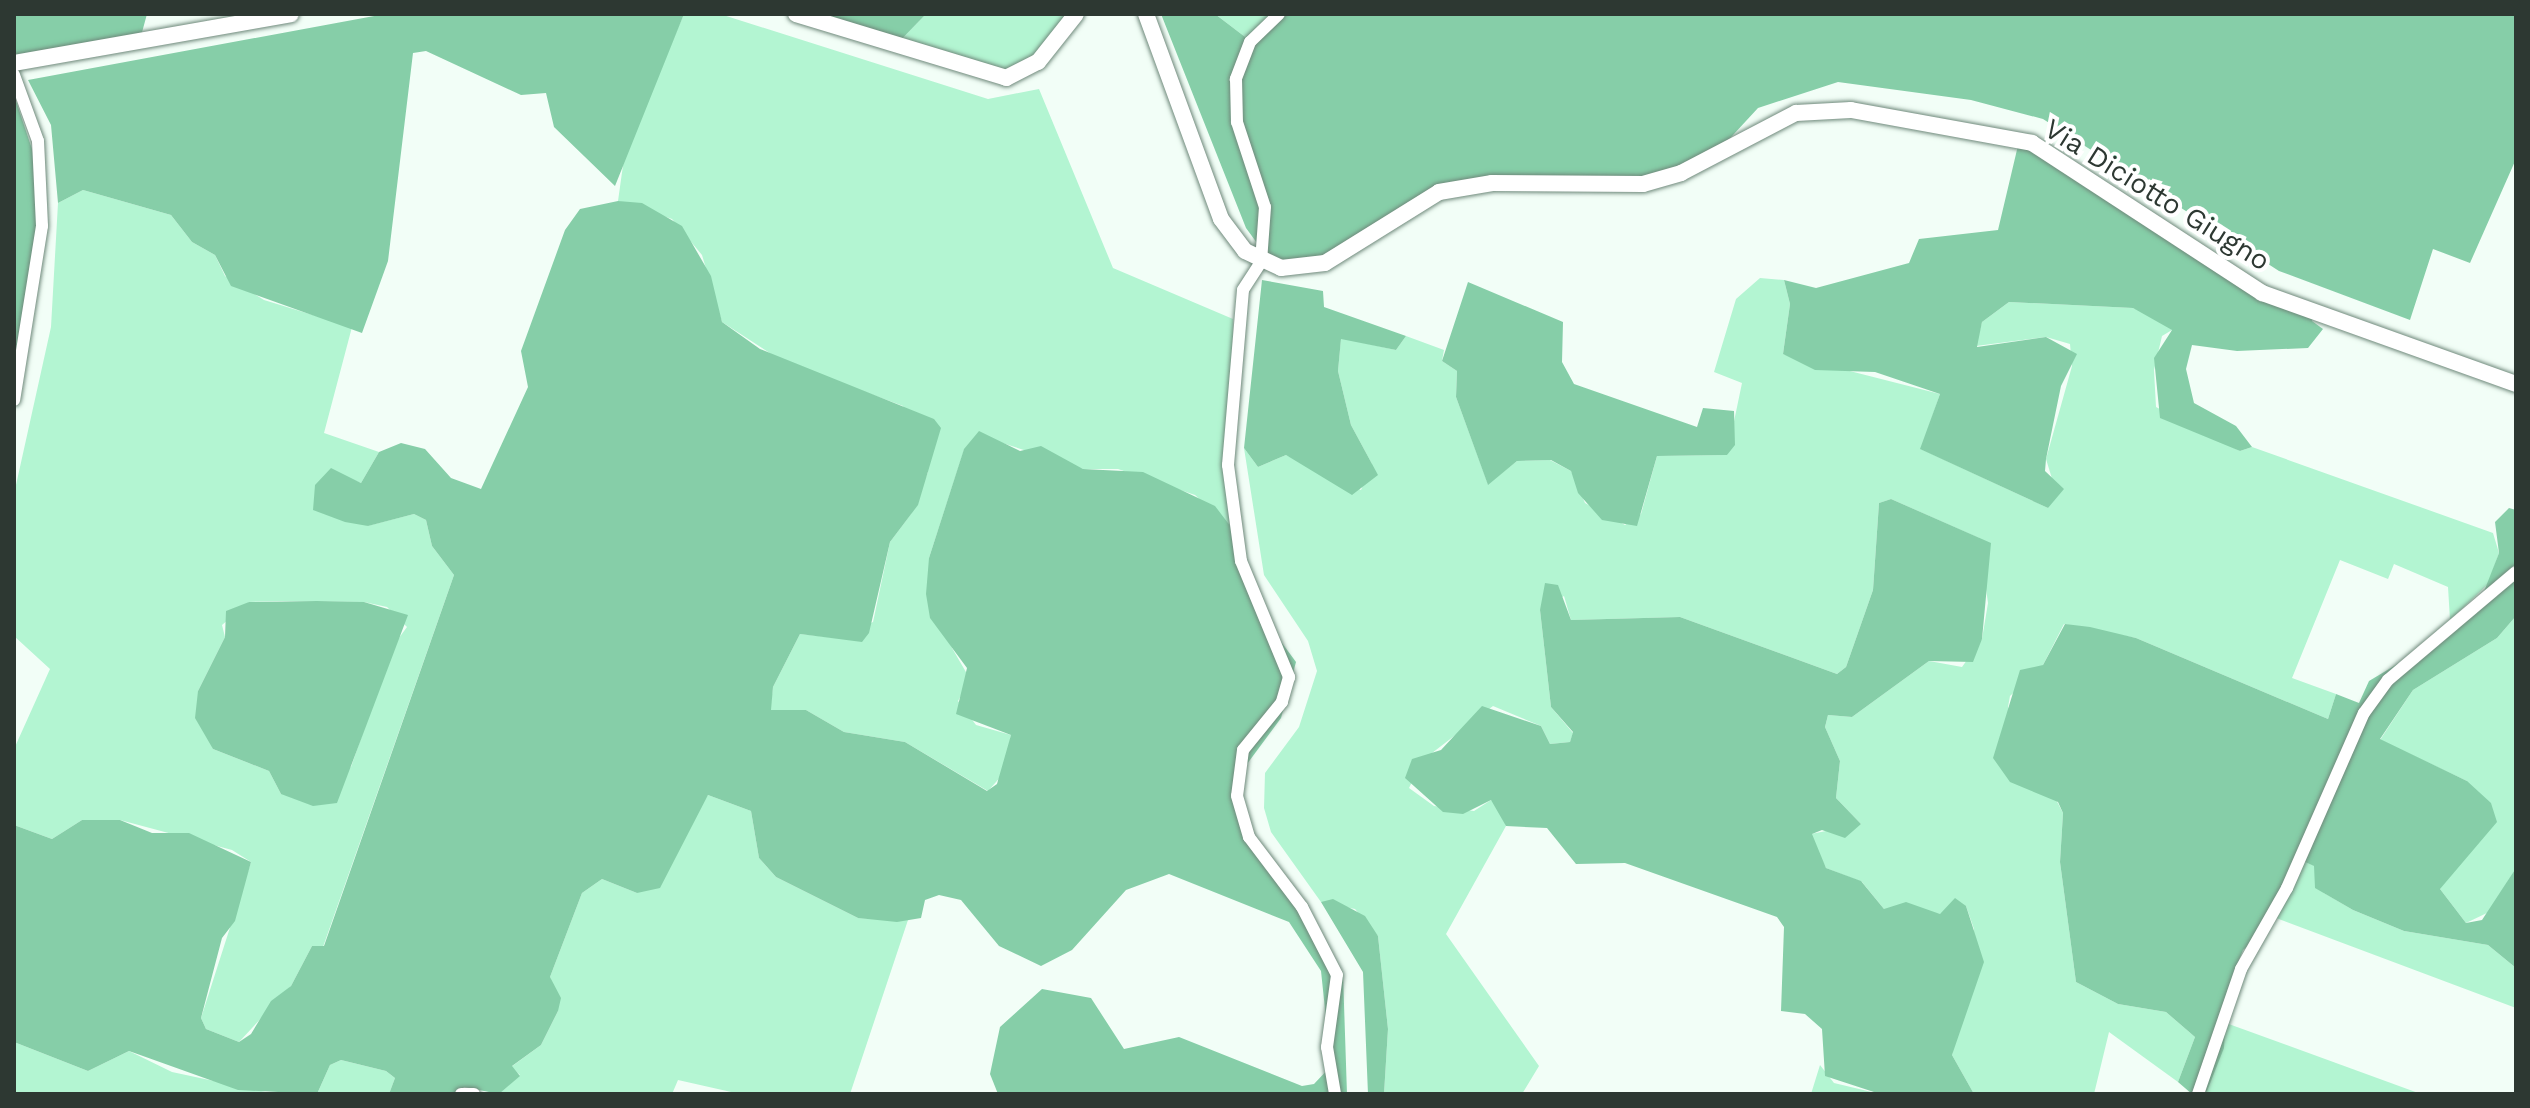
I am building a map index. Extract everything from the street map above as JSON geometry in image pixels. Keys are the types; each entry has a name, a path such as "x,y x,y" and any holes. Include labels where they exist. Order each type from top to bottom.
{"main road":[{"path":"14,63 291,14"},
{"path":"796,14 1006,78 1038,62 1076,14"},
{"path":"1146,14 1221,219 1261,262"},
{"name":"Via Diciotto Giugno","path":"1261,262 1311,269 1439,192 1492,183 1643,184 1706,161 1769,123 1851,110 2032,143 2262,293 2516,384"}],"street":[{"path":"1279,14 1250,42 1236,79 1237,122 1265,207 1261,262 1243,290 1228,465 1241,561 1289,677 1282,702 1243,750 1237,796 1249,837 1302,907 1337,975 1327,1047 1335,1094"},
{"path":"14,75 34,118 42,202 36,294 14,400"},
{"path":"2198,1094 2241,969 2287,888 2364,713 2388,680 2516,572"},
{"path":"461,1094 474,1094"}],"green space":[{"path":"14,14 147,14 141,36 14,58"},
{"path":"385,14 684,14 615,186 554,127 546,93 521,95 426,51 413,53 388,261 362,333 231,286 215,255 192,242 171,215 83,190 58,203 51,125 28,80"},
{"path":"684,14 720,14 988,99 1039,89 1113,268 1233,319 1231,527 1195,495 1118,469 1083,469 999,442 964,450 929,558 952,648 970,679 958,701 976,725 1011,735 1004,773 988,791 905,742 844,732 806,710 770,710 773,687 800,634 837,638 873,622 890,542 911,514 928,472 903,406 782,361 722,322 702,255 672,219 618,201 625,151"},
{"path":"800,14 926,14 896,45"},
{"path":"926,14 1072,14 1037,60 1012,74 896,45"},
{"path":"1161,14 1215,14 1253,43 1282,14 2516,14 2516,159 2470,263 2433,249 2410,320 2279,271 2043,119 1971,100 1838,82 1758,108 1721,148 1658,176 1481,179 1389,218 1301,267 1265,254 1246,228"},
{"path":"1215,14 1282,14 1253,43"},
{"path":"14,95 37,164 36,276 14,396"},
{"path":"2020,137 2253,287 2315,308 2312,321 2323,329 2308,348 2237,351 2192,345 2186,369 2194,403 2236,426 2252,447 2240,451 2160,418 2154,358 2172,330 2133,308 2009,302 1982,322 1977,347 2046,337 2077,354 2061,386 2046,459 2045,471 2064,489 2048,508 1920,449 1940,394 1875,372 1815,370 1783,354 1790,304 1784,280 1816,288 1909,263 1919,239 1998,230"},
{"path":"83,190 171,215 192,242 215,255 225,276 264,300 352,327 324,433 379,452 361,483 351,479 367,526 414,514 426,520 432,546 454,575 323,947 312,946 291,986 239,1042 206,1029 201,1018 251,862 232,850 120,820 82,820 52,839 14,825 14,749 50,669 14,636 14,494 51,327 58,203","holes":["249,602 364,602 387,607 407,627 393,646 351,767 281,794 269,771 213,749 198,691 225,637 222,625"]},
{"path":"618,201 642,203 682,226 711,276 722,322 760,349 934,419 941,428 918,505 890,542 869,633 862,642 800,634 773,687 771,710 806,710 844,732 905,742 987,791 997,784 1011,735 956,714 967,668 930,618 926,594 929,558 964,449 979,431 1020,451 1041,446 1083,469 1143,472 1215,506 1231,527 1265,620 1296,662 1281,718 1247,764 1241,787 1252,842 1343,974 1347,1094 998,1094 990,1074 1000,1027 1042,989 1091,998 1124,1049 1179,1037 1302,1086 1314,1084 1331,1066 1321,971 1289,922 1169,874 1126,890 1072,950 1041,966 999,946 961,900 939,895 925,900 921,918 897,922 858,918 776,877 759,858 751,811 708,795 660,888 637,893 602,879 582,893 550,977 561,998 558,1011 541,1045 512,1066 520,1076 499,1094 464,1087 457,1094 389,1094 395,1078 386,1071 341,1060 330,1065 317,1094 238,1090 129,1051 88,1071 14,1042 14,825 52,839 82,820 120,820 152,833 189,833 251,862 235,921 222,938 201,1018 206,1029 239,1042 251,1034 271,1001 291,986 312,946 324,946 454,575 432,546 426,520 414,514 368,526 345,522 313,510 315,485 331,468 361,483 379,452 401,443 425,449 451,478 481,489 528,387 521,351 565,230 580,209"},
{"path":"1760,278 1784,280 1790,304 1783,354 1940,394 1921,449 2048,508 2053,482 2046,459 2072,366 2070,344 2046,337 1976,346 1982,322 2009,302 2133,308 2165,320 2172,330 2162,336 2154,370 2156,407 2240,451 2252,447 2493,533 2499,553 2488,584 2450,620 2448,587 2394,564 2388,579 2340,560 2292,678 2336,694 2328,719 2136,638 2064,624 2043,665 2010,696 2008,707 2063,813 2060,862 2076,982 2118,1004 2166,1012 2195,1037 2178,1082 2109,1032 2094,1094 1974,1094 1952,1055 1974,929 1966,906 1940,914 1884,909 1862,882 1826,868 1814,845 1811,834 1861,824 1836,798 1840,761 1825,727 1828,715 1852,717 1929,661 1962,667 1982,639 1988,603 1979,538 1891,499 1879,503 1873,590 1846,667 1837,674 1680,617 1571,620 1564,596 1540,610 1551,707 1573,733 1570,742 1550,744 1541,726 1493,706 1423,760 1409,788 1434,806 1474,811 1491,800 1499,806 1506,826 1446,934 1539,1066 1522,1094 1384,1094 1388,1029 1378,936 1355,909 1321,902 1271,832 1264,808 1265,773 1299,727 1317,671 1308,641 1264,575 1244,448 1258,467 1286,455 1361,490 1372,464 1351,425 1338,371 1341,338 1396,350 1406,336 1444,350 1442,361 1457,371 1456,397 1488,484 1517,461 1550,460 1571,471 1585,503 1625,525 1641,514 1657,456 1727,455 1742,383 1714,372 1736,299"},
{"path":"1262,280 1323,291 1324,307 1406,336 1396,350 1341,339 1338,371 1351,425 1378,475 1352,495 1286,455 1258,467 1244,448"},
{"path":"1468,282 1563,322 1562,362 1574,384 1697,427 1703,408 1734,411 1735,445 1727,455 1657,456 1637,526 1602,520 1578,493 1571,471 1551,460 1517,461 1488,485 1456,397 1457,371 1442,361"},
{"path":"1891,499 1991,543 1982,639 1973,662 1929,661 1852,717 1828,715 1825,727 1840,761 1836,798 1861,824 1845,838 1822,830 1812,834 1826,868 1861,881 1884,909 1906,902 1940,914 1955,898 1966,906 1984,962 1952,1055 1974,1094 1880,1094 1825,1076 1822,1029 1805,1014 1781,1011 1784,927 1777,917 1625,863 1576,864 1547,828 1506,826 1491,800 1463,814 1443,812 1405,778 1412,759 1441,750 1482,706 1541,726 1550,744 1570,742 1573,732 1551,707 1540,610 1545,583 1558,585 1571,620 1680,617 1837,674 1846,667 1873,590 1879,503"},
{"path":"2509,508 2516,510 2516,616 2497,638 2413,690 2380,739 2467,781 2491,803 2497,822 2440,889 2466,923 2482,920 2516,868 2516,968 2488,945 2404,931 2353,910 2315,888 2314,866 2305,862 2260,936 2243,950 2227,991 2224,1048 2207,1091 2192,1094 2178,1082 2195,1037 2166,1012 2118,1004 2076,982 2060,862 2063,813 2058,802 2010,782 1993,758 2020,670 2043,665 2065,624 2090,627 2136,638 2328,719 2336,694 2359,703 2369,681 2436,641 2483,594 2499,553 2495,522"},
{"path":"249,602 364,602 408,615 337,803 313,806 281,794 269,771 213,749 195,718 198,691 225,637 226,611"},
{"path":"2516,616 2516,868 2489,912 2466,923 2440,889 2467,781 2380,740 2413,690 2497,638"},
{"path":"708,795 751,811 759,858 776,877 858,918 908,920 850,1094 740,1094 678,1080 672,1094 499,1094 520,1075 511,1067 541,1045 558,1011 550,977 582,893 602,879 637,893"},
{"path":"2305,862 2315,866 2324,893 2353,910 2404,931 2488,945 2516,968 2516,1008 2271,916"},
{"path":"1333,899 1365,916 1378,936 1388,1029 1384,1094 1368,1094 1363,972 1321,902"},
{"path":"2226,1023 2421,1094 2205,1094"},
{"path":"14,1042 88,1071 129,1051 172,1072 275,1094 14,1094"},
{"path":"341,1060 386,1071 395,1078 389,1094 317,1094 330,1065"},
{"path":"1820,1065 1834,1083 1880,1094 1811,1094"}]}
